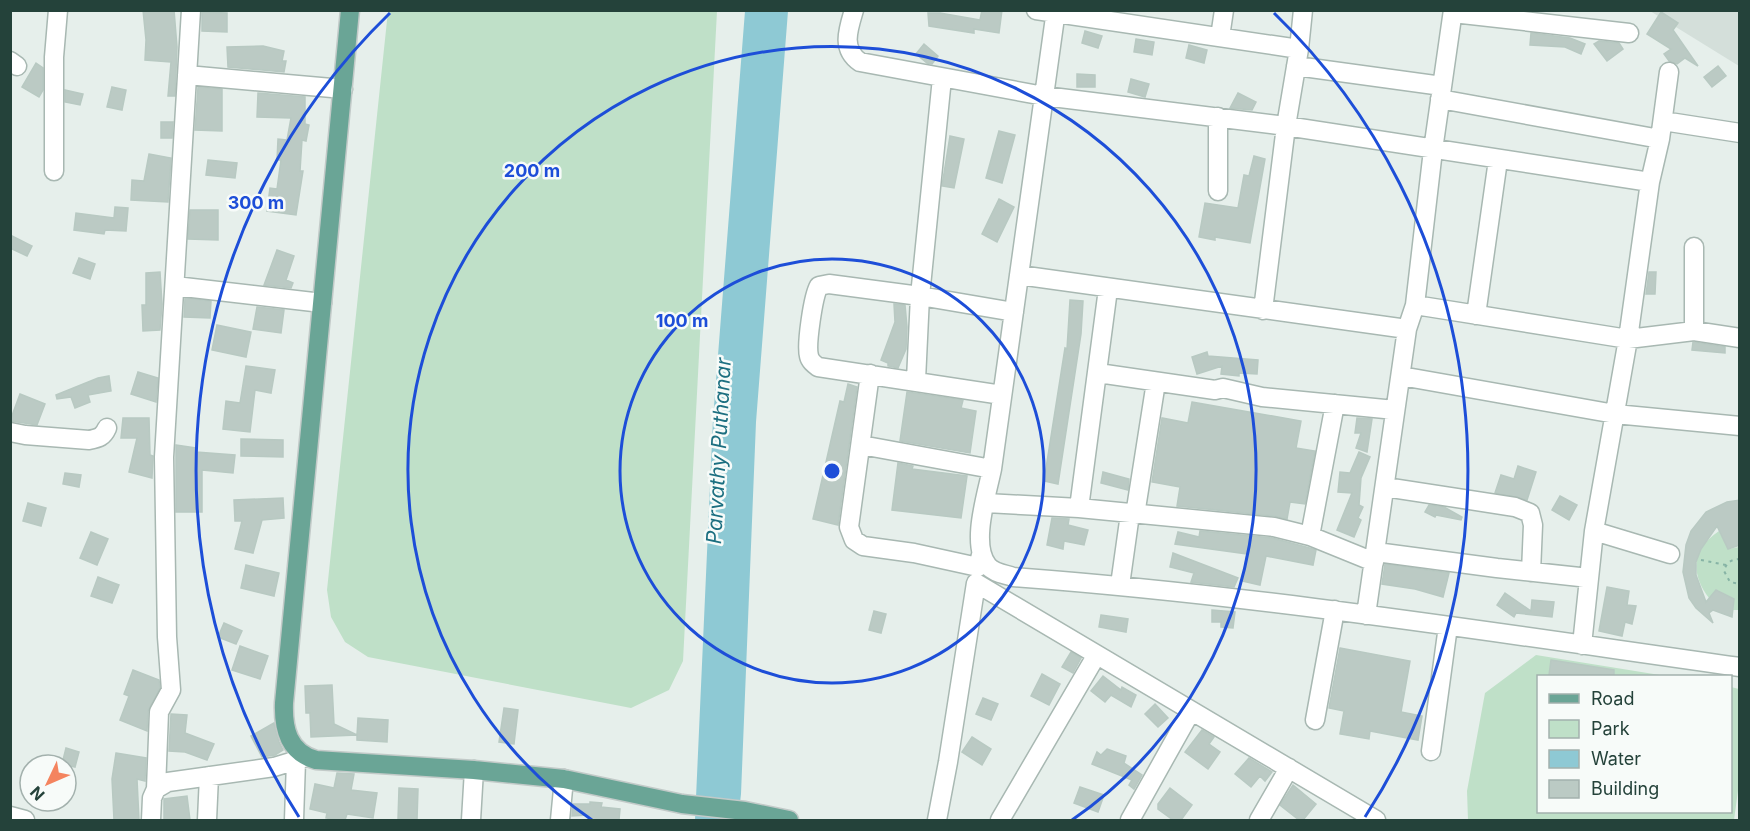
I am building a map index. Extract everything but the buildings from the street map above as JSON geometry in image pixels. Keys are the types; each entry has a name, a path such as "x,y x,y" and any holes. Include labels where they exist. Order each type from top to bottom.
{"main road":[{"path":"350,10 284,703 284,723 292,743 302,759 474,770 564,779 682,804 745,811 787,820"}],"street":[{"path":"54,171 55,46 58,10"},
{"path":"151,820 152,798 156,789 159,712 171,690 164,457 191,10"},
{"path":"854,10 847,35 847,46 854,58 860,62 1044,96 1287,126 1650,182"},
{"path":"1036,10 1220,37 1441,93 1660,139"},
{"path":"1220,37 1224,10"},
{"path":"1263,310 1303,10"},
{"path":"980,561 979,538 992,469 1056,12"},
{"path":"1366,615 1407,329 1415,305 1432,150 1453,12 1629,33"},
{"path":"1582,645 1594,531 1628,339 1650,182 1660,139 1669,72"},
{"path":"187,75 343,89"},
{"path":"916,380 920,296 942,78"},
{"path":"1218,117 1218,191"},
{"path":"1663,121 1740,133"},
{"path":"1476,315 1498,160"},
{"path":"1694,247 1694,331"},
{"path":"1019,275 1407,329"},
{"path":"1002,394 818,367 809,358 814,294 819,286 829,284 1014,312"},
{"path":"175,286 322,303"},
{"path":"1079,508 1108,289"},
{"path":"1415,305 1628,339 1694,331 1740,338"},
{"path":"1098,373 1215,390 1223,388 1262,397 1395,410"},
{"path":"870,374 849,527 854,540 864,546 980,561 998,573 1013,577 1120,585 1335,610 1740,667"},
{"path":"1401,376 1615,414 1740,426"},
{"path":"1120,585 1156,382"},
{"path":"1310,536 1335,404"},
{"path":"10,432 89,440 99,438 107,428"},
{"path":"861,445 992,469"},
{"path":"1385,488 1515,507 1530,513 1533,525 1531,572"},
{"path":"986,503 1079,508 1274,528 1310,536 1375,557 1589,578"},
{"path":"1594,531 1670,554"},
{"path":"937,820 976,583 1376,820"},
{"path":"1315,720 1335,610"},
{"path":"1431,750 1448,626"},
{"path":"1000,820 1096,656"},
{"path":"1130,820 1191,711"},
{"path":"156,789 168,782 274,767 302,759 294,820"},
{"path":"1259,820 1288,768"},
{"path":"471,820 474,770"},
{"path":"207,820 209,776"},
{"path":"560,820 564,779"},
{"path":"10,816 25,820"}],"path":[{"path":"1740,559 1731,560 1724,571 1727,579 1734,584 1740,584"},
{"path":"1701,560 1726,565"}],"shaded area":[{"path":"1650,11 1739,11 1739,66"}],"green space":[{"path":"388,11 717,11 683,661 669,690 631,708 368,657 345,642 331,617 327,590"},
{"path":"1719,531 1728,549 1739,547 1739,610 1733,610 1734,599 1717,590 1709,598 1699,580 1697,562 1699,554 1703,546"},
{"path":"1536,655 1660,675 1537,675 1537,813 1732,813 1732,687 1739,689 1740,776 1734,820 1468,820 1467,791 1485,693"}],"water":[{"name":"Parvathy Puthanar","path":"745,11 788,11 756,422 741,794 738,820 695,820 713,419"}]}
